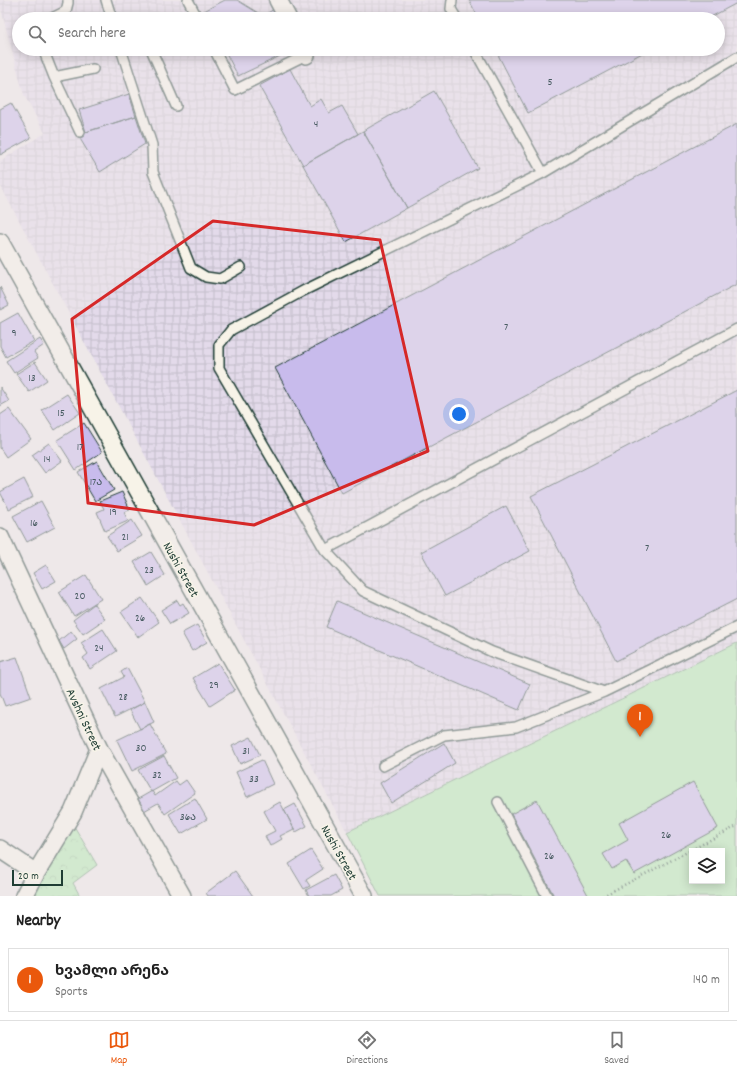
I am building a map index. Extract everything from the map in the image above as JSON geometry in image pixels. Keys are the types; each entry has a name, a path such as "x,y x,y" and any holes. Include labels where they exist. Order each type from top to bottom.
{"street":[{"path":"278,0 284,12"},
{"name":"Nushi Street","path":"0,242 364,896"},
{"name":"Avshni Street","path":"0,537 99,749 182,896"},
{"path":"24,896 36,873 73,812 99,749"},
{"path":"0,849 36,873"}],"lane":[{"path":"64,12 66,11 68,0"},
{"path":"106,0 110,12"},
{"path":"188,0 194,12"},
{"path":"452,0 451,8 453,12"},
{"path":"46,56 80,132"},
{"path":"123,56 152,145 153,172 191,268 206,277 220,279 241,267"},
{"path":"154,56 176,106"},
{"path":"218,56 235,90 297,56"},
{"path":"478,56 543,173"},
{"path":"604,692 492,652 363,591 325,550 219,368 219,345 231,330 305,290 543,173 737,57"},
{"path":"54,77 94,69"},
{"path":"325,550 737,329"},
{"path":"383,766 444,735 516,727 604,692 737,627"},
{"path":"498,802 547,896"}],"path":[{"path":"603,896 737,826"}],"highlighted area":[{"path":"213,221 380,240 428,451 254,525 88,503 72,319"}],"shaded area":[{"path":"0,0 737,0 737,643 347,832 0,185 0,161 45,133 24,95 13,56 725,56 725,12 12,12 12,50 0,6"}],"green space":[{"path":"737,643 737,896 380,896 347,832"},
{"path":"74,826 97,865 73,883 80,896 30,896"}],"building":[{"path":"225,0 237,0 256,12 204,12"},
{"path":"469,0 737,0 737,3 720,12 475,12"},
{"path":"228,56 280,56 238,76"},
{"path":"499,56 637,56 528,113"},
{"path":"290,69 310,106 321,99 329,113 342,106 358,134 303,165 259,86"},
{"path":"434,91 478,168 407,208 363,131"},
{"path":"129,94 136,116 86,132 79,110"},
{"path":"11,103 31,138 0,155 0,109"},
{"path":"136,116 145,144 100,172 79,137 86,132"},
{"path":"737,124 737,284 342,493 275,368"},
{"path":"363,131 407,208 346,242 303,165"},
{"path":"0,287 9,305 0,310"},
{"path":"18,313 34,341 6,357 0,346 0,323"},
{"path":"40,339 44,345 34,352 38,358 14,373 6,361"},
{"path":"35,362 47,380 29,392 16,374"},
{"path":"0,387 9,401 0,406"},
{"path":"737,390 737,599 616,661 531,496"},
{"path":"67,394 80,413 55,430 42,410"},
{"path":"9,409 31,439 6,457 0,448 0,415"},
{"path":"84,423 102,452 76,470 57,440"},
{"path":"49,443 62,461 45,473 32,455"},
{"path":"97,461 114,490 95,501 78,472"},
{"path":"24,479 33,497 9,509 0,492"},
{"path":"122,492 130,510 124,512 128,521 105,531 97,512 104,509 100,501"},
{"path":"41,501 55,527 27,542 13,516"},
{"path":"506,506 530,551 445,596 421,552"},
{"path":"132,520 142,536 117,551 107,536"},
{"path":"151,552 165,575 148,586 134,562"},
{"path":"46,565 56,581 42,589 33,573"},
{"path":"86,575 101,599 74,616 59,592"},
{"path":"142,598 159,622 138,637 121,612"},
{"path":"177,600 180,605 183,603 189,613 170,624 161,610"},
{"path":"337,601 530,684 519,710 326,627"},
{"path":"94,604 105,619 83,634 73,620"},
{"path":"197,625 207,642 192,651 182,633"},
{"path":"103,629 117,651 90,669 83,658 88,654 81,643"},
{"path":"71,631 77,639 64,649 59,641"},
{"path":"17,657 31,697 5,706 0,693 0,662"},
{"path":"218,663 235,690 210,706 193,678"},
{"path":"127,668 145,702 115,717 101,689 124,677 121,672"},
{"path":"145,702 154,722 140,729 130,710"},
{"path":"150,724 166,754 132,771 117,740"},
{"path":"251,737 260,755 240,764 232,746"},
{"path":"444,743 455,763 391,803 380,783"},
{"path":"164,756 176,778 151,792 138,770"},
{"path":"262,760 273,784 247,797 236,772"},
{"path":"186,780 195,793 165,814 158,803 144,811 138,799 152,791 155,796 176,781 179,785"},
{"path":"693,782 718,828 634,874 626,861 612,869 603,854 628,840 619,823"},
{"path":"195,798 207,819 181,834 169,814"},
{"path":"537,800 588,895 587,896 554,896 511,814"},
{"path":"280,802 294,829 280,836 282,839 270,846 265,836 275,831 264,811"},
{"path":"295,804 307,826 296,832 284,810"},
{"path":"311,850 323,869 306,880 310,886 304,889 289,864"},
{"path":"235,871 253,896 208,896 206,893"},
{"path":"334,875 342,890 331,896 309,896 306,890"}],"place":[{"name":"ხვამლი არენა","path":"640,737"}]}
